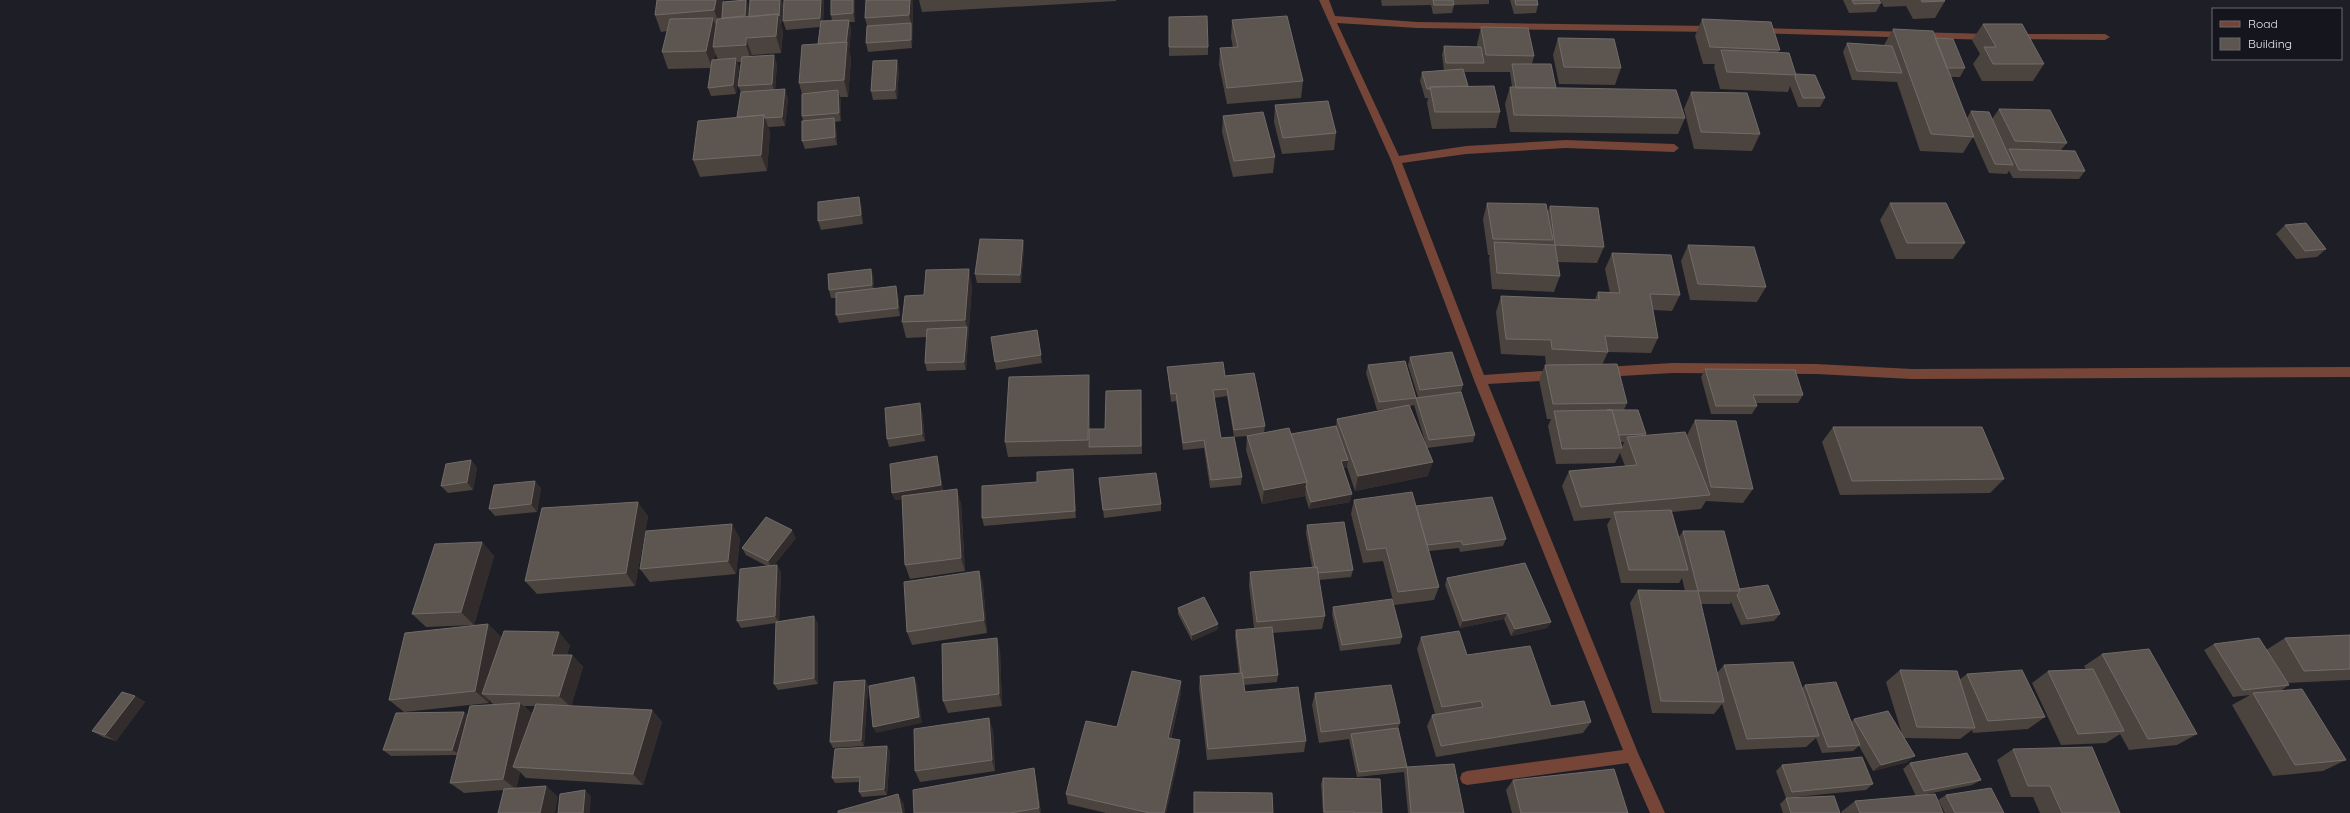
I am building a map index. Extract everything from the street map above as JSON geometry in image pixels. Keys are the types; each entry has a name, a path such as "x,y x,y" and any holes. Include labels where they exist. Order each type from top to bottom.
{"street":[{"path":"1324,0 1331,19 1396,160 1480,380 1632,756 1658,813"},
{"path":"1331,19 1417,25 1722,30"},
{"path":"1746,31 1956,38 2105,37"},
{"path":"1396,160 1466,150 1566,144 1674,148"},
{"path":"1591,373 1673,368 1816,369 1912,374 2350,372"},
{"path":"1480,380 1567,374"},
{"path":"1467,778 1632,756"}],"building":[{"path":"657,0 716,0 714,10 655,15"},
{"path":"746,0 745,16 722,18 723,2"},
{"path":"750,0 780,0 779,16 778,14 749,17"},
{"path":"784,0 821,0 820,18 783,21"},
{"path":"831,0 853,0 853,13 831,15"},
{"path":"866,0 910,0 909,15 865,18"},
{"path":"1433,0 1453,0 1454,5 1434,5"},
{"path":"1515,0 1537,0 1538,5 1516,5"},
{"path":"1852,0 1879,0 1881,3 1854,4"},
{"path":"1921,0 1944,0 1945,1 1922,2"},
{"path":"778,14 776,36 746,38 746,45 713,47 717,19"},
{"path":"1207,16 1208,47 1169,47 1169,17"},
{"path":"1287,16 1303,81 1227,88 1220,48 1238,47 1232,20"},
{"path":"713,18 706,51 662,52 670,19"},
{"path":"1702,19 1771,22 1780,50 1710,47"},
{"path":"849,20 846,42 818,44 821,21"},
{"path":"911,23 911,40 866,43 867,26"},
{"path":"1983,24 2022,24 2044,64 1993,64 1984,47 1996,47"},
{"path":"1481,27 1528,28 1534,56 1486,55"},
{"path":"1893,29 1933,31 1974,137 1931,134"},
{"path":"1558,38 1614,39 1621,68 1564,67"},
{"path":"1935,38 1953,39 1965,68 1947,68"},
{"path":"847,42 844,80 799,83 802,45"},
{"path":"1847,43 1892,46 1902,73 1857,71"},
{"path":"1444,46 1481,47 1484,63 1446,63"},
{"path":"1721,50 1789,53 1796,75 1727,72"},
{"path":"774,55 772,84 738,86 742,57"},
{"path":"736,58 733,85 708,88 712,60"},
{"path":"897,60 895,90 871,91 873,61"},
{"path":"1512,64 1551,64 1556,88 1516,88"},
{"path":"1463,69 1468,86 1430,87 1430,89 1427,89 1422,72"},
{"path":"1796,74 1815,75 1825,98 1803,98 1795,77"},
{"path":"1494,86 1500,112 1435,112 1430,87"},
{"path":"1510,87 1676,90 1685,118 1514,115"},
{"path":"785,89 782,117 765,118 764,115 737,117 741,92"},
{"path":"838,90 839,113 802,116 802,94"},
{"path":"1691,92 1747,93 1760,134 1701,132"},
{"path":"1328,101 1336,133 1283,138 1275,105"},
{"path":"1999,109 2050,110 2067,143 2015,141"},
{"path":"1971,111 1989,112 2013,165 1995,164"},
{"path":"1263,112 1275,157 1234,161 1223,116"},
{"path":"764,115 761,155 693,160 698,121"},
{"path":"834,118 835,137 802,141 802,121"},
{"path":"2009,149 2075,151 2085,171 2019,170"},
{"path":"859,197 861,215 818,221 818,202"},
{"path":"1487,203 1546,204 1553,240 1493,239"},
{"path":"1890,203 1946,203 1965,243 1907,243"},
{"path":"1550,206 1598,208 1604,247 1555,245"},
{"path":"2306,223 2326,249 2305,251 2285,225"},
{"path":"980,239 1023,240 1020,275 975,274"},
{"path":"1494,242 1555,245 1560,276 1497,273"},
{"path":"1688,245 1754,247 1766,287 1698,284"},
{"path":"1612,253 1671,255 1680,295 1650,294 1658,338 1605,336 1608,352 1552,349 1551,340 1506,339 1501,296 1599,300 1598,292 1620,293"},
{"path":"871,269 872,285 829,290 828,274"},
{"path":"969,269 965,320 902,322 905,296 924,295 926,270"},
{"path":"896,286 898,308 836,315 836,293"},
{"path":"967,327 964,362 925,363 927,329"},
{"path":"1037,330 1041,355 995,362 991,337"},
{"path":"1452,352 1463,385 1420,390 1410,357"},
{"path":"1405,361 1416,398 1379,402 1368,365"},
{"path":"1223,362 1225,376 1254,373 1265,426 1234,430 1227,389 1213,390 1221,438 1234,437 1242,477 1211,480 1204,440 1183,443 1176,393 1171,394 1167,367"},
{"path":"1617,364 1627,403 1553,404 1545,365"},
{"path":"1705,369 1795,370 1803,395 1753,395 1757,406 1716,406"},
{"path":"1089,375 1088,440 1005,442 1009,377"},
{"path":"1141,390 1141,446 1089,447 1089,429 1105,429 1106,391"},
{"path":"1461,392 1475,435 1429,440 1416,398"},
{"path":"920,403 922,434 887,439 885,408"},
{"path":"1409,405 1433,462 1358,476 1337,419"},
{"path":"1612,410 1638,410 1646,434 1619,435"},
{"path":"1612,410 1622,448 1562,449 1554,411"},
{"path":"1695,420 1736,421 1753,489 1711,487"},
{"path":"1336,426 1348,460 1341,461 1352,494 1311,502 1306,487 1307,482 1291,434"},
{"path":"1833,427 1982,427 2004,479 1852,481"},
{"path":"1289,428 1307,482 1264,490 1247,436"},
{"path":"1685,432 1710,495 1581,507 1569,471 1637,465 1627,437"},
{"path":"937,456 941,485 892,493 890,464"},
{"path":"471,460 467,482 441,486 446,464"},
{"path":"1073,469 1075,511 982,518 982,486 1037,482 1037,472"},
{"path":"1156,473 1161,504 1103,510 1099,478"},
{"path":"535,481 531,504 489,509 494,485"},
{"path":"957,489 961,558 905,565 902,496"},
{"path":"1412,492 1439,587 1398,592 1386,548 1367,550 1354,500"},
{"path":"1492,497 1506,539 1463,545 1461,541 1427,545 1416,506"},
{"path":"638,502 626,573 525,581 542,508"},
{"path":"1671,510 1688,570 1629,570 1614,512"},
{"path":"766,517 792,530 768,561 742,548"},
{"path":"1344,522 1353,570 1318,573 1317,567 1315,567 1307,525"},
{"path":"732,524 728,561 640,569 646,531"},
{"path":"1683,531 1724,531 1740,591 1698,591"},
{"path":"482,542 461,612 412,614 435,544"},
{"path":"1525,563 1551,622 1515,629 1507,613 1463,621 1447,578"},
{"path":"777,565 775,616 737,621 740,569"},
{"path":"1317,567 1325,616 1257,622 1250,572"},
{"path":"979,571 984,620 907,632 904,582"},
{"path":"1768,585 1780,614 1747,619 1737,595 1740,591 1739,589"},
{"path":"1638,590 1698,591 1724,702 1661,701"},
{"path":"1204,597 1218,624 1192,635 1178,608"},
{"path":"1392,599 1402,637 1342,645 1333,607"},
{"path":"814,616 814,678 774,684 776,622"},
{"path":"488,624 475,691 389,700 405,633"},
{"path":"1272,627 1278,675 1243,678 1241,673 1236,630"},
{"path":"504,631 559,632 552,655 572,655 559,696 482,694"},
{"path":"1459,631 1467,655 1530,646 1551,706 1584,701 1591,722 1441,746 1432,715 1483,707 1481,701 1442,707 1421,637"},
{"path":"2350,635 2350,669 2304,671 2285,638"},
{"path":"997,638 999,694 943,701 942,644"},
{"path":"2259,638 2289,685 2243,690 2214,644"},
{"path":"2149,649 2197,734 2148,739 2102,654"},
{"path":"1793,662 1819,736 1747,739 1724,665"},
{"path":"2093,669 2124,731 2078,734 2048,671"},
{"path":"1900,670 1957,671 1975,728 1917,727"},
{"path":"2022,670 2045,717 1988,721 1967,674"},
{"path":"1132,671 1181,681 1168,738 1180,740 1164,813 1150,813 1066,794 1086,721 1117,727"},
{"path":"1242,673 1245,692 1298,687 1306,741 1208,749 1200,676"},
{"path":"914,677 919,717 873,727 869,686"},
{"path":"865,680 861,740 830,742 834,682"},
{"path":"1836,682 1860,745 1828,747 1805,685"},
{"path":"1391,685 1400,723 1321,732 1315,693"},
{"path":"2302,689 2346,760 2295,765 2253,693"},
{"path":"122,692 135,696 105,735 92,731"},
{"path":"520,703 503,779 450,783 470,706"},
{"path":"536,704 652,710 633,774 513,767"},
{"path":"1888,711 1915,756 1881,765 1854,719"},
{"path":"464,712 452,750 383,750 396,713"},
{"path":"989,718 992,760 915,771 914,729"},
{"path":"1398,728 1407,767 1359,772 1351,734"},
{"path":"887,746 884,789 859,792 860,777 832,778 835,749"},
{"path":"2092,747 2120,813 2062,813 2050,786 2028,786 2013,749"},
{"path":"1967,753 1981,780 1924,791 1910,763"},
{"path":"1862,757 1873,784 1792,792 1782,765"},
{"path":"1454,764 1464,813 1411,813 1407,767"},
{"path":"1034,768 1039,808 1010,813 914,813 913,790"},
{"path":"1614,769 1628,813 1521,813 1513,780"},
{"path":"1323,778 1380,779 1382,813 1324,812"},
{"path":"546,786 540,813 498,813 504,789"},
{"path":"1991,788 2004,813 1955,813 1946,795"},
{"path":"585,790 583,813 558,813 560,794"},
{"path":"1194,792 1272,793 1273,813 1194,813"},
{"path":"898,794 902,813 838,813 838,811"},
{"path":"1935,794 1943,813 1860,813 1855,801"},
{"path":"1834,796 1840,813 1791,813 1786,798"}]}
